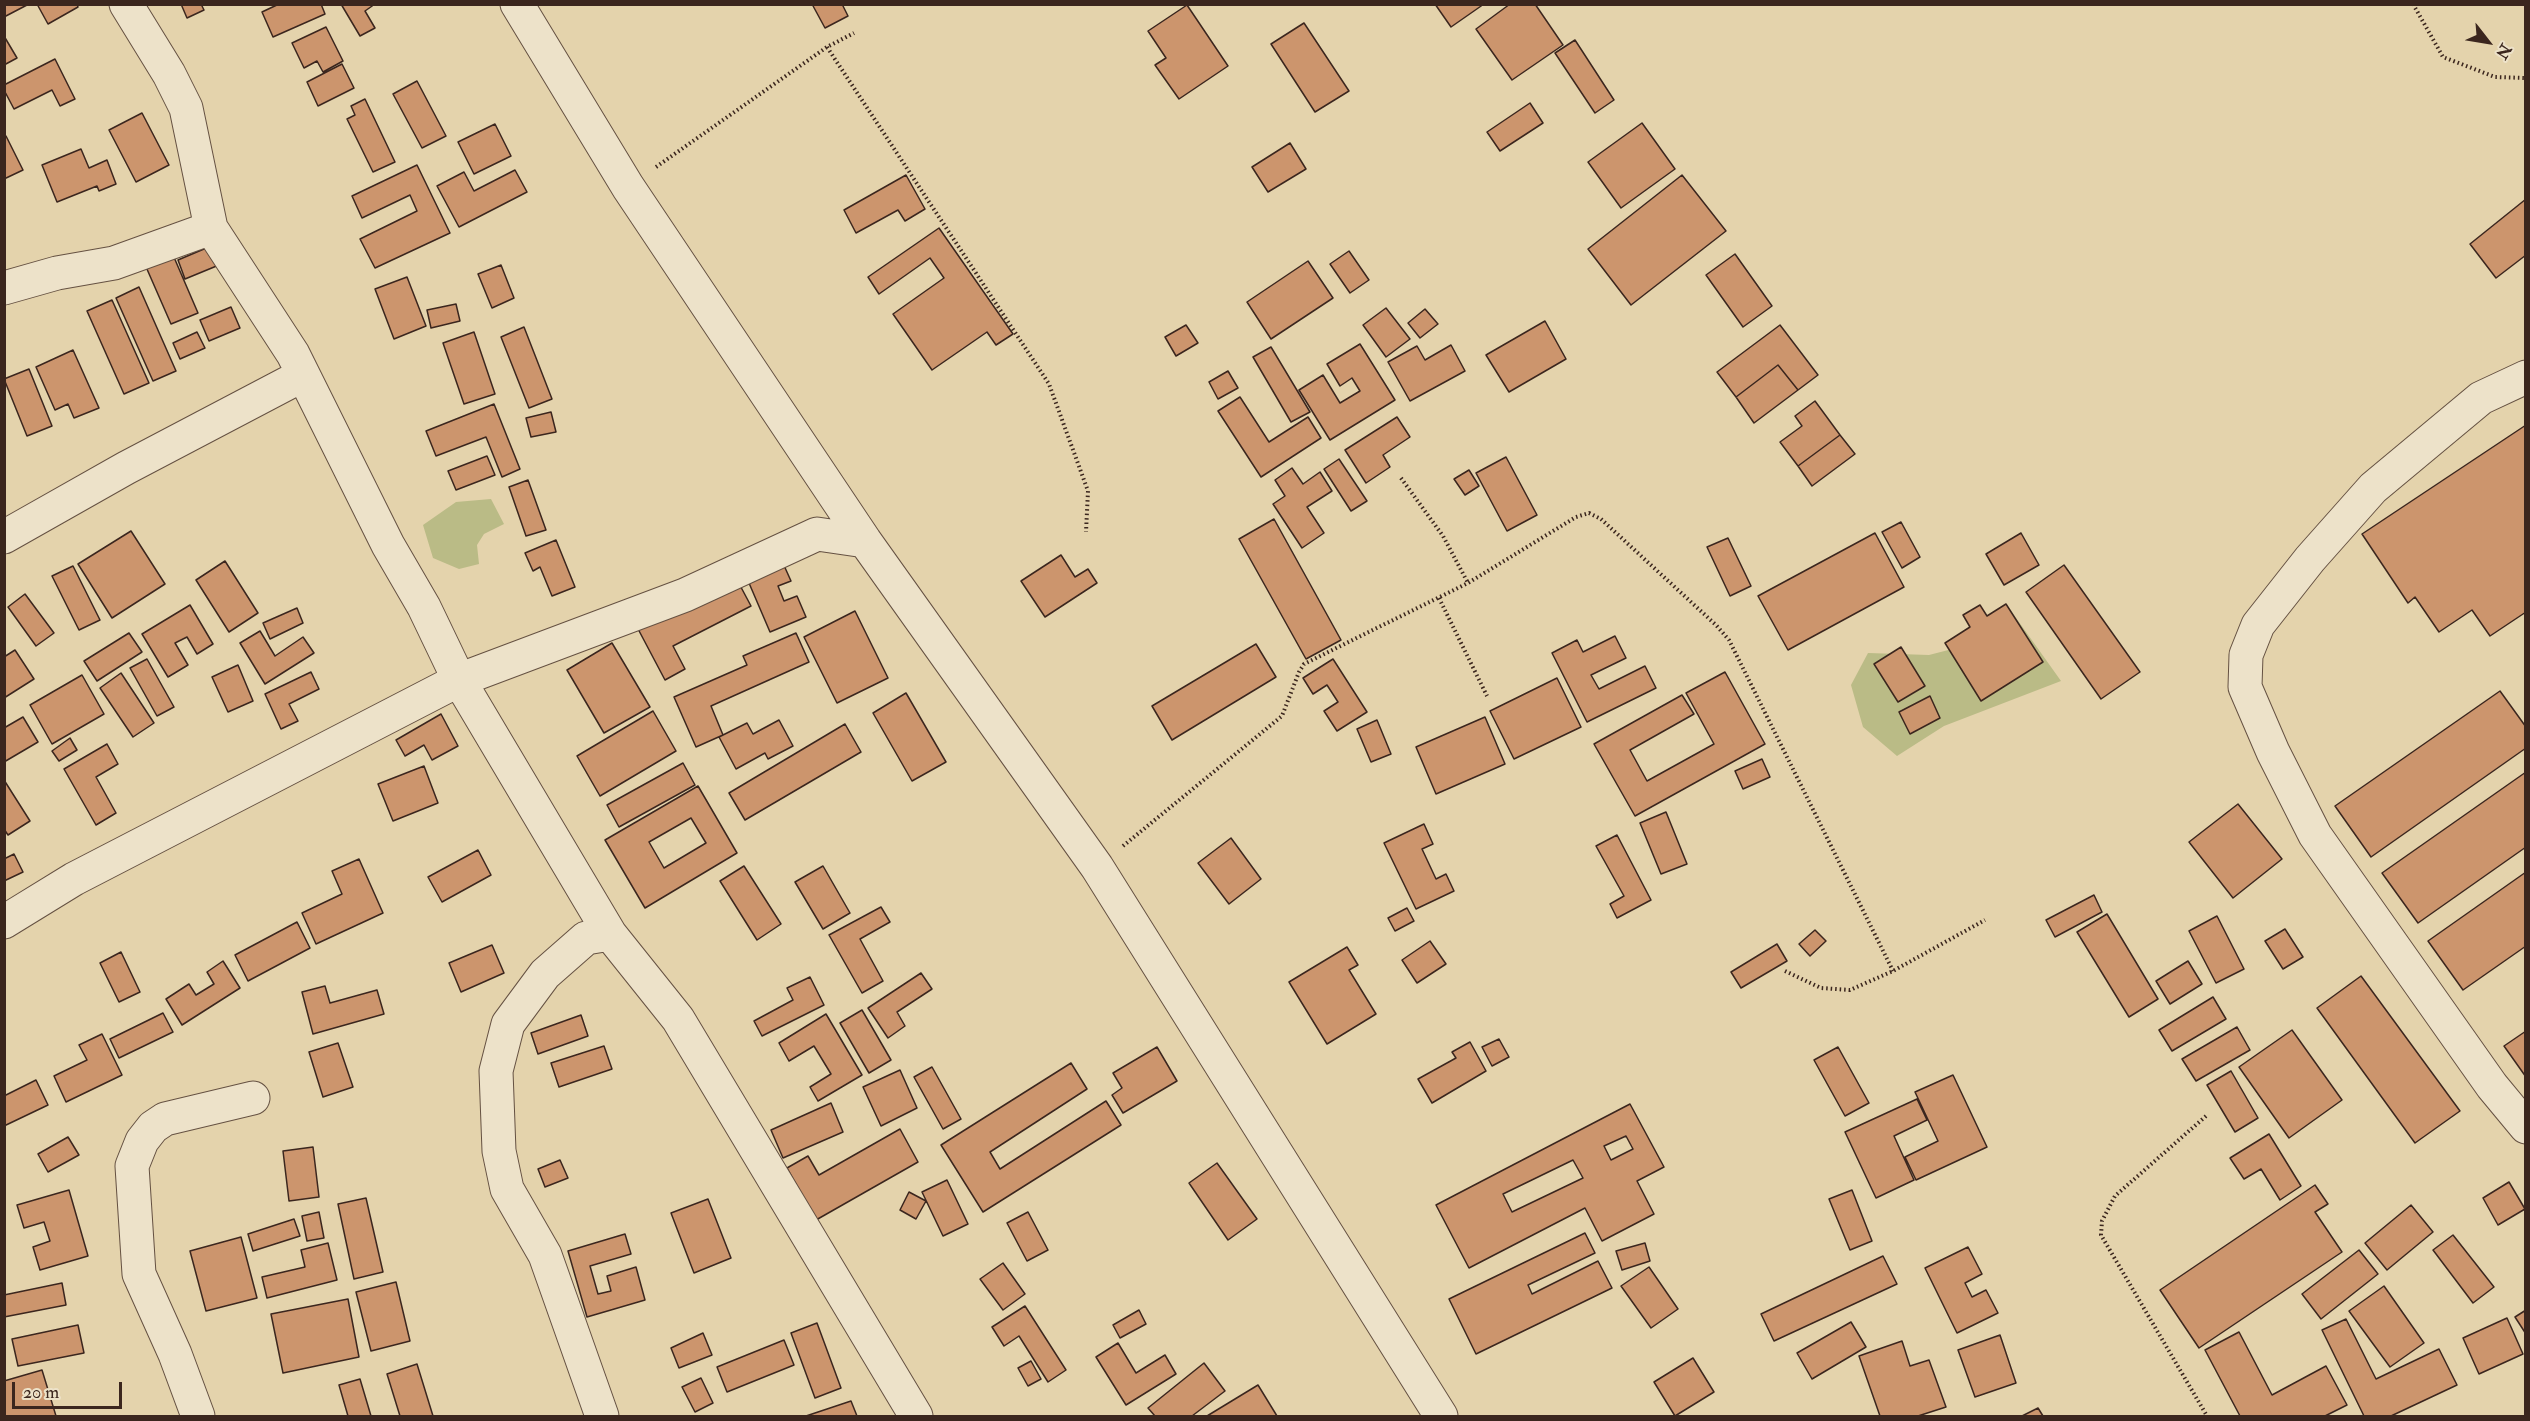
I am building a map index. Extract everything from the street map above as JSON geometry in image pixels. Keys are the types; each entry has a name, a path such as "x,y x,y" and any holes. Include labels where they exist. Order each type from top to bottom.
{"street":[{"path":"126,4 169,74 186,108 211,228 293,354 388,545 424,607 459,680 610,934 678,1019 916,1416"},
{"path":"517,4 628,187 865,541 1096,867 1442,1416"},
{"path":"4,288 57,273 114,263 211,228"},
{"path":"4,537 126,468 303,375"},
{"path":"2526,377 2481,398 2373,488 2310,560 2258,625 2246,655 2245,687 2273,752 2315,835 2492,1086 2526,1127"},
{"path":"4,922 94,868 459,680 685,595 817,534 865,541"},
{"path":"602,1416 545,1255 507,1189 499,1151 496,1071 508,1024 545,974 586,938 610,934"},
{"path":"198,1416 175,1354 140,1274 132,1166 142,1141 153,1127 165,1119 254,1098"}],"path":[{"path":"2413,4 2443,57 2495,77 2526,78"},
{"path":"628,187 827,47 854,33"},
{"path":"827,47 1049,384 1088,490 1086,532"},
{"path":"1401,478 1443,536 1468,583"},
{"path":"1096,867 1282,716 1304,664 1468,583 1576,517 1589,513 1601,519 1716,625 1729,640 1893,971"},
{"path":"1439,598 1487,696"},
{"path":"1785,971 1821,988 1850,990 1893,971 1984,920"},
{"path":"2206,1116 2115,1196 2102,1221 2101,1235 2207,1416"}],"green space":[{"path":"491,499 504,524 484,534 477,545 479,564 459,569 433,558 423,525 456,502"},
{"path":"2009,608 2061,681 1944,726 1897,756 1863,727 1851,685 1868,653 1929,655 1960,647"}],"building":[{"path":"4,4 27,4 27,5 4,17"},
{"path":"37,4 77,4 78,7 48,24"},
{"path":"181,4 201,4 204,10 187,18"},
{"path":"279,4 321,4 325,14 273,37 262,12"},
{"path":"341,4 375,4 365,11 375,28 360,36"},
{"path":"812,4 842,4 848,16 825,28"},
{"path":"1435,4 1484,4 1451,27"},
{"path":"1510,4 1535,4 1563,45 1512,80 1476,29"},
{"path":"1187,5 1228,66 1179,99 1155,65 1166,58 1148,31"},
{"path":"1304,23 1349,91 1315,112 1271,44"},
{"path":"326,27 343,61 323,72 317,61 304,68 292,43"},
{"path":"4,36 17,58 4,65"},
{"path":"1575,40 1614,100 1595,113 1555,53"},
{"path":"55,59 75,99 60,106 52,90 14,109 4,90 4,85"},
{"path":"342,64 354,88 318,106 307,82"},
{"path":"417,81 446,136 422,148 393,94"},
{"path":"365,99 395,162 373,172 347,119 355,115 351,106"},
{"path":"1530,103 1543,123 1500,151 1487,132"},
{"path":"142,113 169,165 136,182 109,130"},
{"path":"1642,123 1675,169 1621,208 1588,162"},
{"path":"495,124 511,156 474,174 458,142"},
{"path":"6,136 23,170 4,179 4,137"},
{"path":"1290,143 1306,169 1268,192 1252,167"},
{"path":"81,149 89,168 107,160 116,184 99,191 97,186 57,202 42,165"},
{"path":"417,165 450,233 375,268 360,239 417,211 410,195 362,218 352,196"},
{"path":"515,170 527,192 459,227 437,186 464,172 474,191"},
{"path":"906,175 925,209 905,221 898,210 856,233 844,210"},
{"path":"1682,175 1726,231 1631,305 1588,249"},
{"path":"2526,199 2526,255 2496,278 2470,244"},
{"path":"939,228 1013,334 996,345 987,332 932,370 893,314 944,278 930,258 879,294 868,277"},
{"path":"211,246 219,265 185,279 178,260"},
{"path":"170,248 198,313 171,324 143,260"},
{"path":"1349,251 1369,280 1350,293 1330,264"},
{"path":"1735,254 1772,306 1743,327 1706,275"},
{"path":"1308,261 1333,298 1271,339 1247,302"},
{"path":"501,265 514,298 492,308 478,274"},
{"path":"407,277 426,326 394,339 375,289"},
{"path":"139,287 176,371 153,381 116,298"},
{"path":"112,300 149,383 124,394 87,311"},
{"path":"456,304 460,321 431,328 427,310"},
{"path":"231,307 240,328 209,341 200,320"},
{"path":"1386,308 1410,339 1386,357 1363,325"},
{"path":"1425,309 1438,324 1420,338 1408,323"},
{"path":"1545,321 1566,359 1509,392 1486,355"},
{"path":"1186,325 1198,343 1176,356 1165,337"},
{"path":"1780,325 1818,375 1798,390 1778,365 1736,397 1717,372"},
{"path":"524,327 552,399 529,408 501,337"},
{"path":"197,332 205,348 180,359 173,343"},
{"path":"474,332 495,394 464,404 443,343"},
{"path":"1360,344 1395,400 1330,440 1299,390 1323,375 1340,403 1360,391 1352,378 1340,386 1327,364"},
{"path":"1451,345 1465,371 1410,401 1388,362 1417,346 1425,360"},
{"path":"1271,347 1310,412 1291,422 1253,357"},
{"path":"73,350 99,408 74,418 68,404 55,410 36,367"},
{"path":"1778,365 1798,390 1754,423 1736,397"},
{"path":"29,369 52,426 27,436 4,379"},
{"path":"1228,371 1238,388 1218,399 1209,382"},
{"path":"1240,397 1269,442 1308,417 1321,438 1261,477 1218,411"},
{"path":"1815,401 1840,435 1798,466 1780,442 1802,426 1795,416"},
{"path":"494,404 520,469 502,477 486,437 436,456 426,431"},
{"path":"551,412 556,432 531,437 526,418"},
{"path":"1397,417 1410,437 1383,455 1390,467 1366,483 1345,450"},
{"path":"2526,425 2526,612 2490,636 2472,610 2439,632 2415,597 2408,603 2362,534"},
{"path":"1840,435 1855,454 1812,486 1798,466"},
{"path":"487,456 495,475 456,490 448,471"},
{"path":"1506,457 1537,515 1507,531 1476,473"},
{"path":"1339,459 1367,501 1351,511 1324,469"},
{"path":"1292,468 1303,484 1320,472 1332,491 1307,507 1324,533 1302,548 1273,504 1285,496 1275,480"},
{"path":"1469,470 1479,486 1465,495 1454,479"},
{"path":"528,480 546,530 526,536 509,487"},
{"path":"1274,519 1341,640 1306,659 1239,539"},
{"path":"1901,522 1920,557 1902,568 1882,532"},
{"path":"131,531 165,584 112,618 78,564"},
{"path":"1875,533 1904,587 1788,650 1758,596"},
{"path":"2021,533 2039,565 2004,585 1986,554"},
{"path":"1728,538 1751,586 1730,596 1707,547"},
{"path":"556,540 575,587 552,596 540,567 533,571 525,553"},
{"path":"1061,555 1075,577 1088,569 1097,583 1045,617 1021,581"},
{"path":"225,561 258,613 229,632 196,580"},
{"path":"782,561 791,581 778,586 784,601 797,596 806,617 770,632 746,576"},
{"path":"2064,565 2140,672 2101,699 2026,592"},
{"path":"73,566 100,620 79,630 52,576"},
{"path":"735,576 751,606 673,646 685,669 665,680 637,627"},
{"path":"25,594 54,633 36,646 8,607"},
{"path":"2006,604 2043,662 1981,701 1945,643 1970,627 1963,615 1980,605 1987,616"},
{"path":"190,605 213,644 197,654 187,637 175,643 188,665 168,677 142,634"},
{"path":"297,608 303,623 270,639 263,623"},
{"path":"855,611 888,678 837,703 804,637"},
{"path":"260,631 275,656 303,637 314,653 265,684 240,643"},
{"path":"129,633 142,652 97,681 84,661"},
{"path":"796,633 809,662 711,706 723,735 696,747 674,697 747,665 743,656"},
{"path":"1615,636 1626,658 1591,675 1599,689 1645,666 1656,688 1587,722 1552,653 1577,640 1583,652"},
{"path":"612,643 650,707 604,733 567,670"},
{"path":"1256,644 1276,677 1172,740 1152,706"},
{"path":"1901,647 1925,686 1898,702 1874,664"},
{"path":"15,650 34,679 4,698 4,657"},
{"path":"147,659 174,707 157,716 130,668"},
{"path":"1333,659 1367,712 1337,731 1324,711 1338,702 1327,685 1313,694 1303,678"},
{"path":"238,665 253,701 228,712 212,677"},
{"path":"311,672 319,689 289,704 298,721 281,729 265,694"},
{"path":"1725,672 1765,744 1635,816 1594,744 1682,695 1694,714 1630,750 1647,781 1714,744 1686,693"},
{"path":"121,673 154,723 133,737 100,688"},
{"path":"82,675 104,714 52,744 30,705"},
{"path":"1557,678 1581,727 1514,759 1490,711"},
{"path":"2500,691 2526,727 2526,748 2371,857 2335,806"},
{"path":"906,693 946,762 912,781 873,713"},
{"path":"1930,696 1940,718 1910,734 1899,712"},
{"path":"653,711 676,751 600,796 577,756"},
{"path":"441,714 458,746 432,760 424,745 405,756 396,740"},
{"path":"23,717 38,742 4,762 4,728"},
{"path":"1485,717 1505,764 1436,794 1416,747"},
{"path":"779,720 793,746 768,759 765,753 736,769 719,737 747,723 753,734"},
{"path":"1377,720 1391,754 1371,762 1357,729"},
{"path":"845,724 861,752 745,820 729,793"},
{"path":"70,738 77,750 59,761 52,751"},
{"path":"107,744 118,764 96,777 116,813 96,825 64,769"},
{"path":"1762,759 1770,777 1743,789 1735,771"},
{"path":"683,763 695,785 619,827 607,805"},
{"path":"424,766 438,803 393,821 378,784"},
{"path":"2526,772 2526,847 2418,923 2382,873"},
{"path":"4,780 30,821 8,835 4,829"},
{"path":"698,786 737,853 645,908 605,840","holes":["691,818 706,843 664,868 649,842"]},
{"path":"2238,804 2282,859 2233,898 2189,842"},
{"path":"1666,812 1687,864 1661,874 1640,823"},
{"path":"1424,824 1433,844 1422,849 1436,879 1446,874 1454,891 1416,909 1384,843"},
{"path":"1617,835 1651,900 1617,918 1610,904 1624,896 1596,846"},
{"path":"1231,838 1261,879 1229,904 1198,863"},
{"path":"478,850 491,875 442,902 428,877"},
{"path":"14,854 23,872 4,881 4,859"},
{"path":"359,859 383,913 316,944 302,913 342,894 332,871"},
{"path":"744,866 781,924 757,940 720,881"},
{"path":"823,866 850,913 823,929 795,882"},
{"path":"2526,872 2526,946 2463,990 2428,941"},
{"path":"2094,895 2102,912 2055,937 2046,920"},
{"path":"881,907 890,922 860,939 883,981 862,993 829,935"},
{"path":"1407,908 1414,921 1395,931 1388,918"},
{"path":"2107,914 2158,999 2129,1017 2077,932"},
{"path":"2217,916 2244,969 2216,983 2189,931"},
{"path":"297,922 310,948 248,981 235,955"},
{"path":"2285,929 2303,957 2283,969 2265,941"},
{"path":"1815,930 1826,941 1810,956 1799,944"},
{"path":"1430,941 1446,964 1417,983 1402,960"},
{"path":"1777,944 1787,961 1741,988 1731,972"},
{"path":"492,945 504,973 461,992 449,963"},
{"path":"1347,947 1358,965 1349,970 1376,1014 1327,1044 1289,982"},
{"path":"121,952 140,992 119,1002 100,963"},
{"path":"223,961 240,988 182,1025 166,999 189,984 196,995 214,984 207,972"},
{"path":"2188,961 2202,984 2170,1004 2156,981"},
{"path":"921,973 932,989 897,1012 905,1026 888,1038 868,1008"},
{"path":"2361,976 2460,1111 2415,1143 2317,1008"},
{"path":"810,977 824,1005 762,1036 754,1021 793,1000 787,988"},
{"path":"325,986 330,1003 377,990 384,1014 313,1034 302,992"},
{"path":"2213,997 2226,1019 2172,1051 2159,1030"},
{"path":"862,1010 891,1060 869,1073 840,1023"},
{"path":"163,1013 173,1032 119,1058 110,1039"},
{"path":"826,1014 862,1075 818,1101 810,1087 831,1074 814,1046 789,1061 779,1043"},
{"path":"581,1015 588,1036 538,1054 531,1033"},
{"path":"2237,1027 2250,1050 2196,1081 2182,1059"},
{"path":"2292,1030 2342,1100 2289,1138 2239,1067"},
{"path":"2526,1031 2526,1077 2504,1046"},
{"path":"102,1034 122,1075 66,1102 54,1076 87,1060 79,1045"},
{"path":"1499,1039 1509,1057 1492,1066 1482,1047"},
{"path":"1470,1042 1486,1071 1432,1103 1418,1079 1456,1058 1452,1052"},
{"path":"338,1043 353,1087 323,1097 309,1052"},
{"path":"604,1046 612,1069 559,1087 551,1063"},
{"path":"1157,1047 1177,1081 1123,1113 1112,1095 1122,1088 1113,1073"},
{"path":"1838,1047 1869,1103 1845,1116 1814,1060"},
{"path":"1071,1063 1087,1089 990,1152 1000,1169 1106,1101 1121,1125 983,1212 941,1145"},
{"path":"932,1067 961,1119 943,1129 914,1077"},
{"path":"900,1070 917,1108 881,1126 863,1087"},
{"path":"2231,1071 2258,1118 2235,1132 2207,1085"},
{"path":"1953,1075 1987,1147 1916,1180 1905,1157 1938,1141 1915,1092"},
{"path":"36,1080 48,1105 4,1126 4,1096"},
{"path":"1917,1099 1927,1120 1894,1136 1914,1180 1876,1198 1845,1132"},
{"path":"831,1103 843,1132 783,1158 771,1130"},
{"path":"1630,1104 1664,1167 1637,1181 1654,1214 1602,1241 1585,1208 1469,1268 1436,1205","holes":["1626,1136 1633,1149 1611,1160 1604,1146","1573,1160 1583,1178 1512,1212 1503,1194"]},
{"path":"900,1129 918,1162 816,1220 787,1168 808,1156 819,1175"},
{"path":"2269,1134 2301,1186 2280,1200 2261,1169 2244,1179 2230,1158"},
{"path":"68,1137 79,1155 48,1172 38,1154"},
{"path":"313,1147 319,1197 289,1201 283,1151"},
{"path":"560,1160 568,1178 545,1187 538,1169"},
{"path":"1217,1163 1257,1219 1228,1240 1189,1183"},
{"path":"947,1180 968,1224 943,1236 922,1192"},
{"path":"2509,1182 2525,1209 2498,1225 2483,1198"},
{"path":"2315,1185 2328,1204 2315,1212 2342,1252 2199,1348 2160,1290"},
{"path":"69,1190 88,1256 40,1270 33,1247 50,1241 44,1222 24,1228 17,1205"},
{"path":"1852,1190 1872,1241 1850,1250 1829,1199"},
{"path":"909,1192 926,1201 916,1219 900,1210"},
{"path":"366,1198 383,1272 354,1279 338,1204"},
{"path":"708,1199 731,1258 694,1273 671,1213"},
{"path":"2411,1205 2433,1232 2387,1270 2365,1243"},
{"path":"319,1212 324,1238 307,1241 302,1216"},
{"path":"1028,1212 1048,1250 1027,1261 1007,1223"},
{"path":"294,1219 300,1236 253,1251 248,1234"},
{"path":"1585,1233 1595,1253 1528,1285 1532,1294 1598,1261 1612,1288 1476,1354 1449,1299"},
{"path":"625,1234 631,1254 590,1266 598,1294 611,1291 607,1276 636,1267 645,1300 587,1317 568,1251"},
{"path":"2453,1235 2494,1287 2473,1303 2433,1250"},
{"path":"241,1237 257,1298 206,1311 190,1251"},
{"path":"328,1243 337,1280 267,1298 262,1277 305,1267 301,1250"},
{"path":"1645,1243 1650,1261 1622,1270 1616,1251"},
{"path":"1968,1247 1982,1274 1965,1283 1972,1297 1986,1290 1998,1313 1957,1333 1925,1268"},
{"path":"2359,1250 2378,1274 2321,1319 2302,1294"},
{"path":"1883,1256 1897,1284 1774,1341 1761,1314"},
{"path":"1003,1263 1025,1294 1003,1310 980,1279"},
{"path":"1649,1267 1678,1309 1651,1328 1621,1286"},
{"path":"396,1282 410,1341 371,1351 356,1292"},
{"path":"62,1283 66,1305 4,1317 4,1295"},
{"path":"2384,1286 2424,1343 2390,1367 2349,1311"},
{"path":"348,1299 359,1357 283,1373 271,1314"},
{"path":"1025,1306 1066,1370 1048,1382 1019,1336 1004,1346 992,1327"},
{"path":"1139,1310 1146,1324 1120,1338 1113,1325"},
{"path":"2526,1310 2526,1334 2515,1317"},
{"path":"2507,1318 2523,1354 2479,1374 2463,1338"},
{"path":"2346,1319 2376,1379 2439,1349 2457,1385 2391,1416 2364,1416 2322,1330"},
{"path":"1851,1322 1866,1347 1812,1379 1797,1353"},
{"path":"817,1323 841,1388 815,1398 791,1333"},
{"path":"78,1325 84,1353 18,1366 12,1339"},
{"path":"2239,1332 2272,1395 2326,1366 2347,1405 2325,1416 2240,1416 2205,1350"},
{"path":"703,1333 712,1355 679,1368 671,1348"},
{"path":"2000,1335 2016,1383 1975,1397 1958,1350"},
{"path":"784,1340 794,1365 727,1392 717,1367"},
{"path":"1902,1341 1910,1366 1929,1360 1946,1407 1918,1416 1880,1416 1859,1356"},
{"path":"1118,1343 1136,1373 1165,1355 1176,1374 1126,1405 1096,1357"},
{"path":"1693,1358 1714,1392 1675,1416 1654,1382"},
{"path":"1031,1361 1041,1379 1028,1386 1018,1368"},
{"path":"1204,1363 1225,1391 1192,1416 1155,1416 1148,1408"},
{"path":"417,1364 433,1416 400,1416 387,1374"},
{"path":"42,1370 56,1416 4,1416 4,1381"},
{"path":"701,1378 713,1403 695,1412 682,1387"},
{"path":"360,1379 371,1416 348,1416 339,1385"},
{"path":"1258,1385 1277,1416 1207,1416"},
{"path":"851,1401 857,1416 806,1416"},
{"path":"2038,1408 2043,1416 2022,1416"}]}
